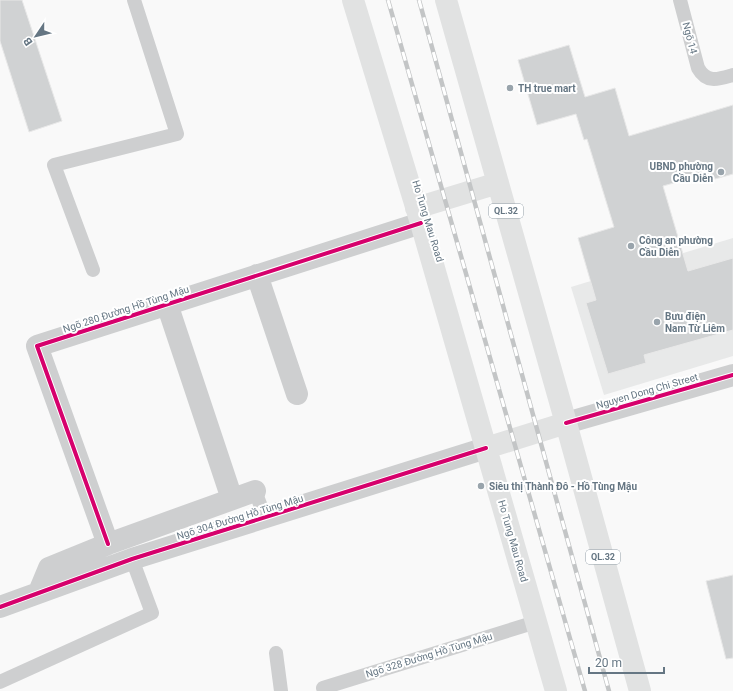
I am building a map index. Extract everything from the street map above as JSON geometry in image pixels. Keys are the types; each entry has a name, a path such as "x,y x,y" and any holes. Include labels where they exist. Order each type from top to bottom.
{"highway":[{"name":"Ho Tung Mau Road","path":"353,0 419,216 556,691"},
{"name":"QL.32","path":"446,0 640,691"},
{"path":"419,216 498,183"},
{"path":"486,448 566,423"}],"street":[{"name":"Ngõ 280 Đường Hồ Tùng Mậu","path":"108,544 37,346 257,275 419,216"},
{"path":"257,275 297,394"},
{"path":"167,304 232,499"},
{"name":"Nguyen Dong Chi Street","path":"566,423 733,375"},
{"name":"Ngõ 304 Đường Hồ Tùng Mậu","path":"0,607 132,559 486,448"},
{"path":"39,592 49,568 108,544 256,491"}],"lane":[{"path":"93,270 54,165 177,134 134,0"},
{"name":"Ngõ 14","path":"680,0 698,68 702,75 714,81 733,75"},
{"path":"256,491 265,517"},
{"path":"0,682 152,613 132,559"},
{"name":"Ngõ 328 Đường Hồ Tùng Mậu","path":"323,688 536,622"},
{"path":"276,653 281,691"}],"shaded area":[{"name":"Bưu điện Nam Từ Liêm","path":"733,238 733,356 604,395 571,287"}],"building":[{"path":"0,0 22,0 62,121 29,132 0,41"},
{"path":"569,45 585,97 615,88 629,136 733,105 733,174 708,181 706,174 663,186 688,271 733,258 733,330 644,355 646,363 608,374 586,303 596,300 578,238 614,227 587,139 584,140 576,114 537,125 518,60"},
{"path":"733,575 733,658 726,659 706,581"}],"railway":[{"path":"388,0 585,691"},
{"path":"419,0 609,691"}],"cycle path":[{"path":"108,544 37,346 421,223"},
{"path":"566,423 733,375"},
{"path":"0,607 132,559 486,448"}],"place":[{"name":"TH true mart","path":"510,88"},
{"name":"UBND phường Cầu Diễn","path":"721,172"},
{"name":"Công an phường Cầu Diễn","path":"631,246"},
{"name":"Bưu điện Nam Từ Liêm","path":"657,322"},
{"name":"Siêu thị Thành Đô - Hồ Tùng Mậu","path":"481,486"}]}
